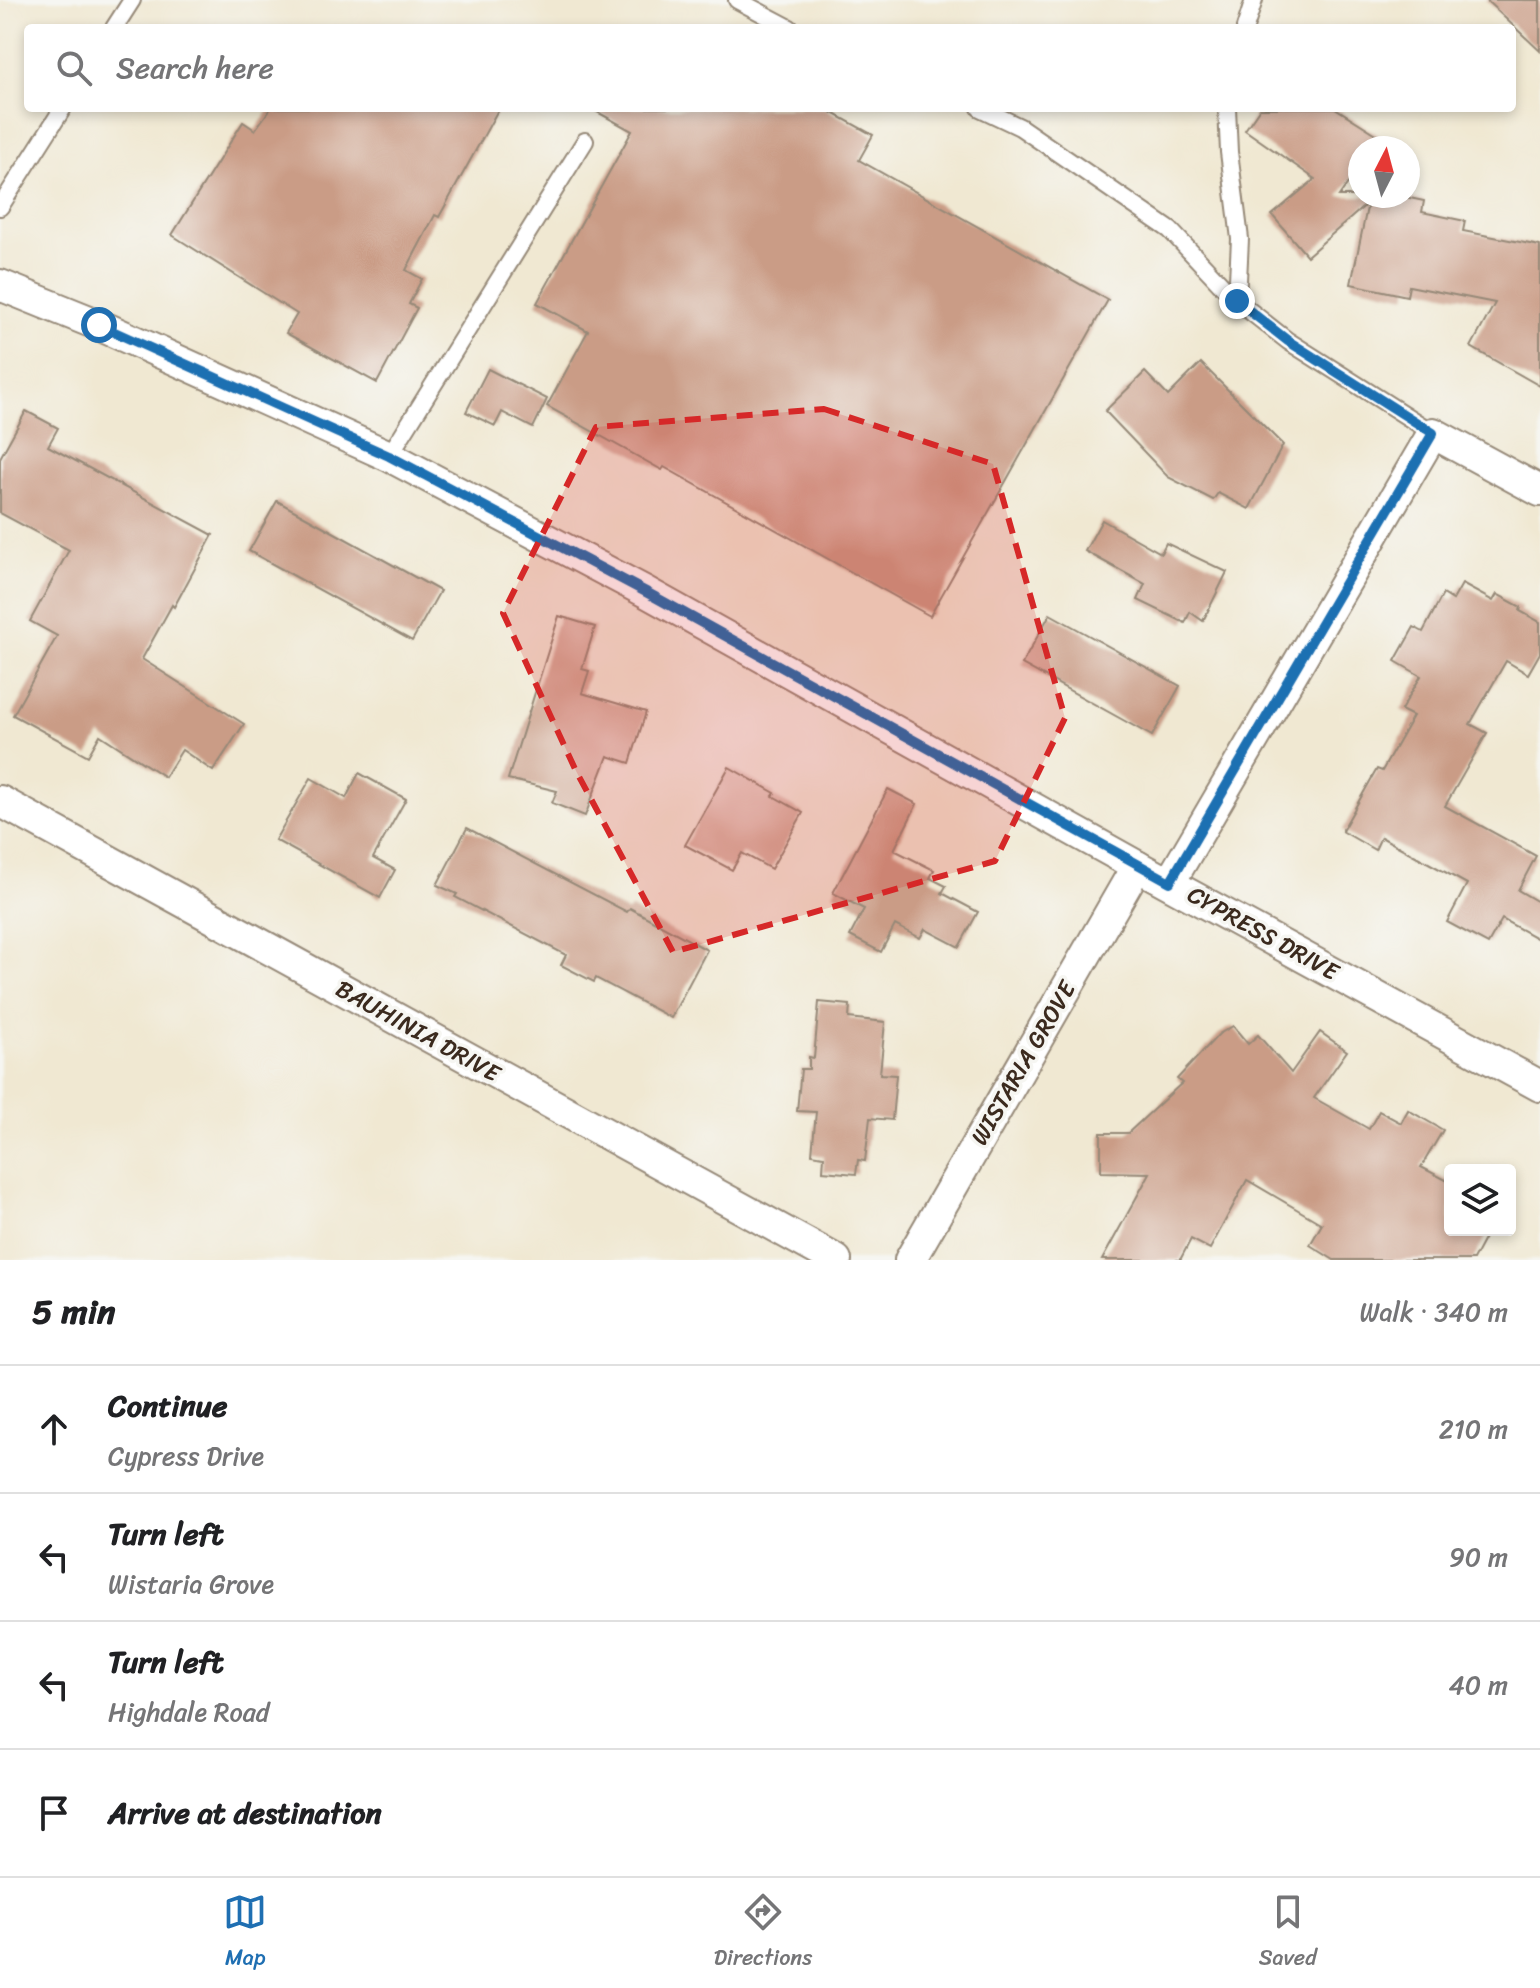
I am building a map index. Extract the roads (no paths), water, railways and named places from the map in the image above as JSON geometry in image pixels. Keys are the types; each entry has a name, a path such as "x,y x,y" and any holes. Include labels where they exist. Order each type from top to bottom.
{"street":[{"name":"CYPRESS DRIVE","path":"0,285 99,325 389,456 646,592 1540,1086"},
{"path":"1170,882 1433,433 1540,491"},
{"name":"BAUHINIA DRIVE","path":"0,801 836,1260"},
{"name":"WISTARIA GROVE","path":"910,1260 1137,866"}],"lane":[{"path":"117,24 132,0"},
{"path":"737,0 782,24"},
{"path":"1246,24 1254,0"},
{"path":"0,207 60,112"},
{"path":"988,112 1020,127 1170,230 1237,301 1288,341 1433,433"},
{"path":"1227,112 1240,239 1237,301"},
{"path":"389,456 585,141"}]}
